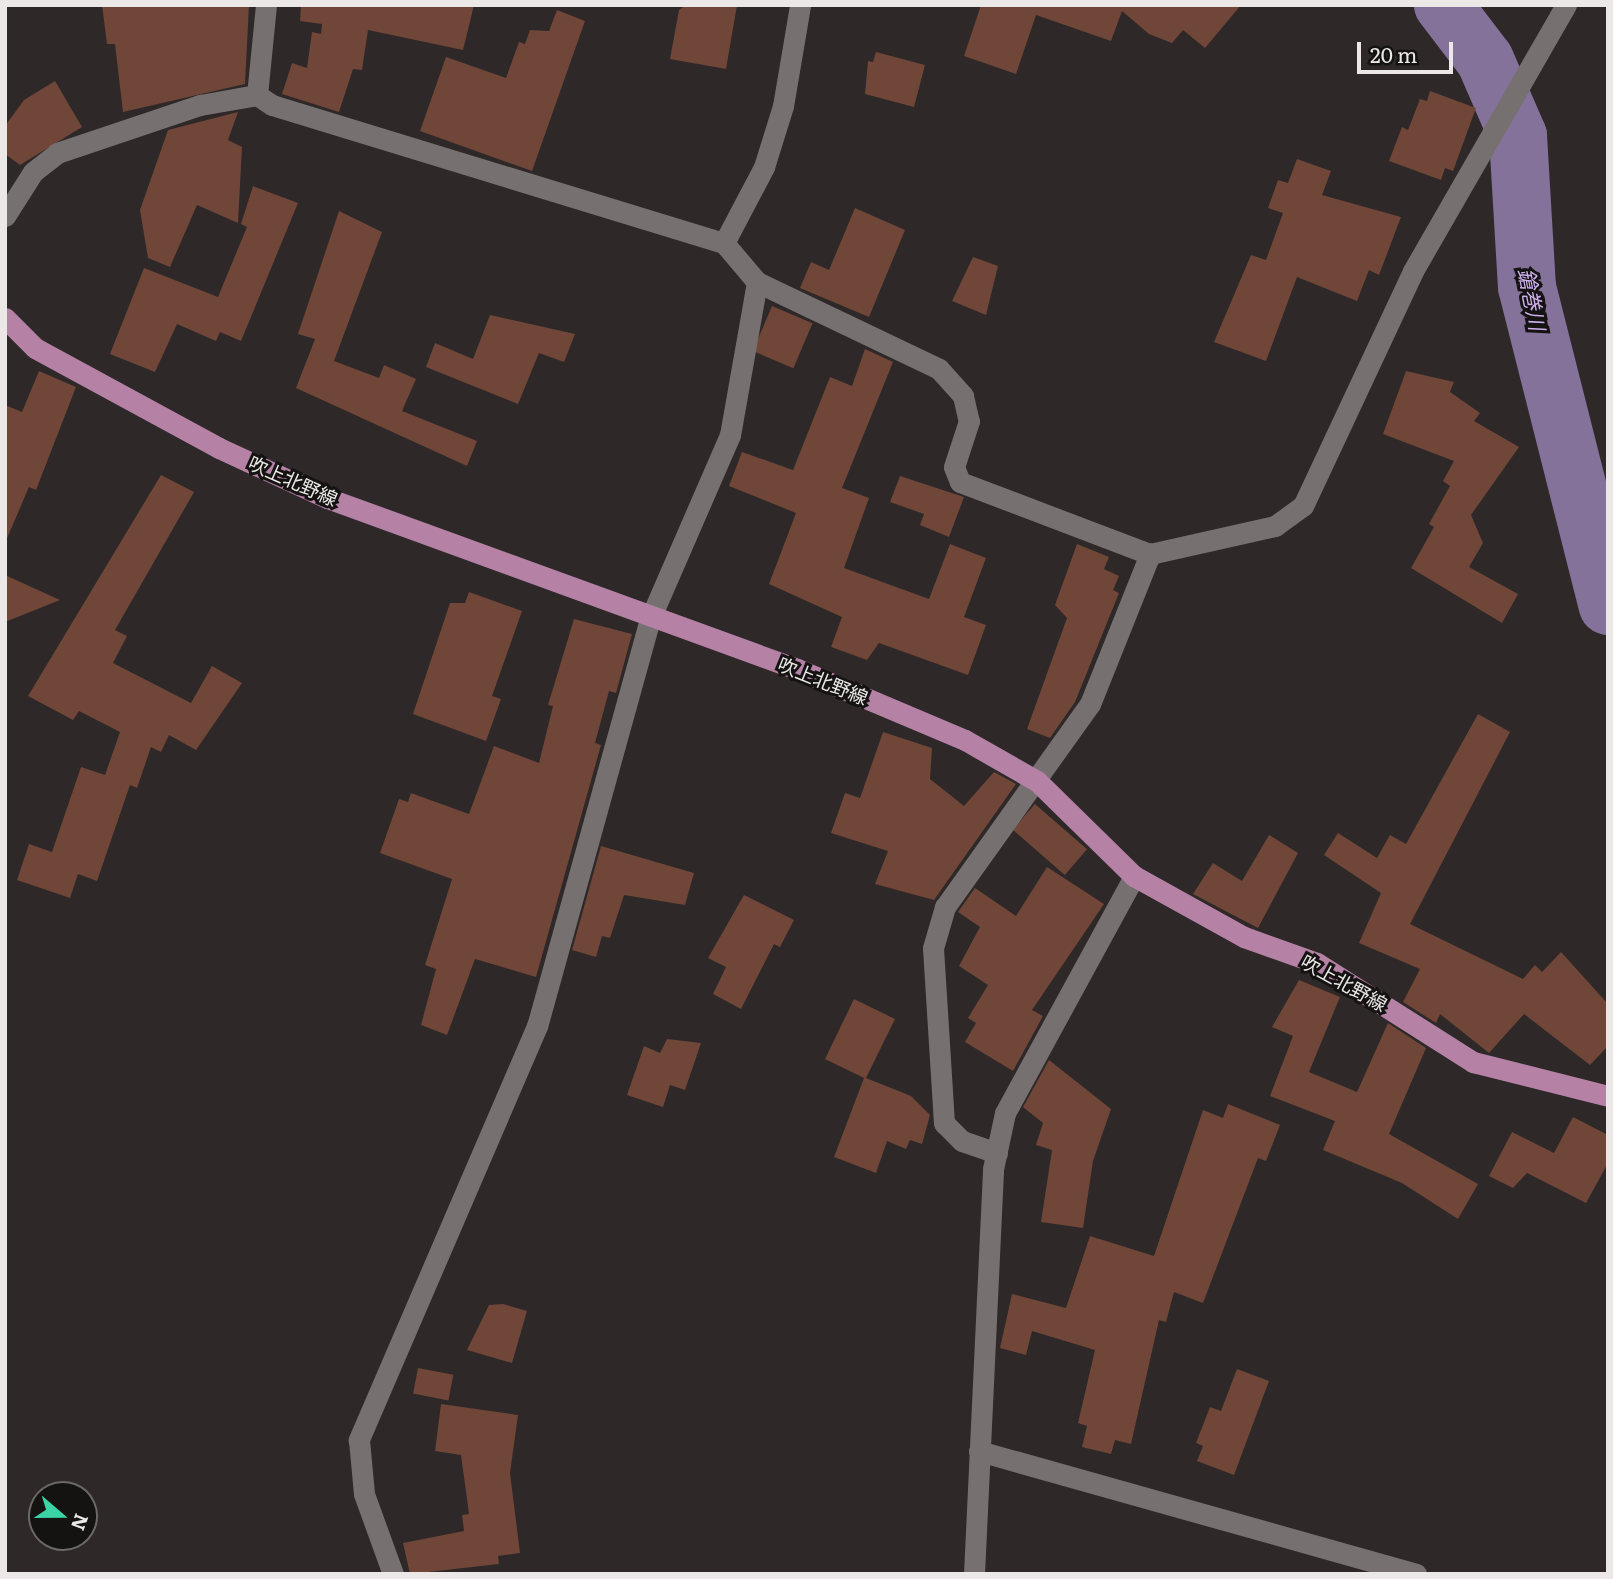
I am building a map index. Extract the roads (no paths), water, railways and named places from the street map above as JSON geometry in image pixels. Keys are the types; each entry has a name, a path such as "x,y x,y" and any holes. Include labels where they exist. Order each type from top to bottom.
{"main road":[{"name":"吹上北野線","path":"5,318 35,348 219,448 327,498 650,619 809,674 965,740 1037,781 1134,876 1244,937 1317,963 1473,1062 1608,1096"}],"street":[{"path":"257,95 266,5"},
{"path":"724,243 764,167 783,106 800,5"},
{"path":"5,216 33,172 57,153 200,105 257,95 724,243 757,282 939,369 962,396 969,421 954,467 960,482 1150,554 1275,526 1303,506 1412,271 1566,5"},
{"path":"393,1574 364,1494 359,1440 537,1026 650,619 723,457 757,282"},
{"path":"997,1153 962,1141 944,1123 933,948 962,875 1037,781 1090,704 1150,554"},
{"path":"974,1574 997,1153 1005,1113 1134,876"},
{"path":"979,1451 1416,1574"}],"waterway":[{"name":"鎗巻川","path":"1443,5 1485,60 1518,136 1527,287 1608,606"}]}
